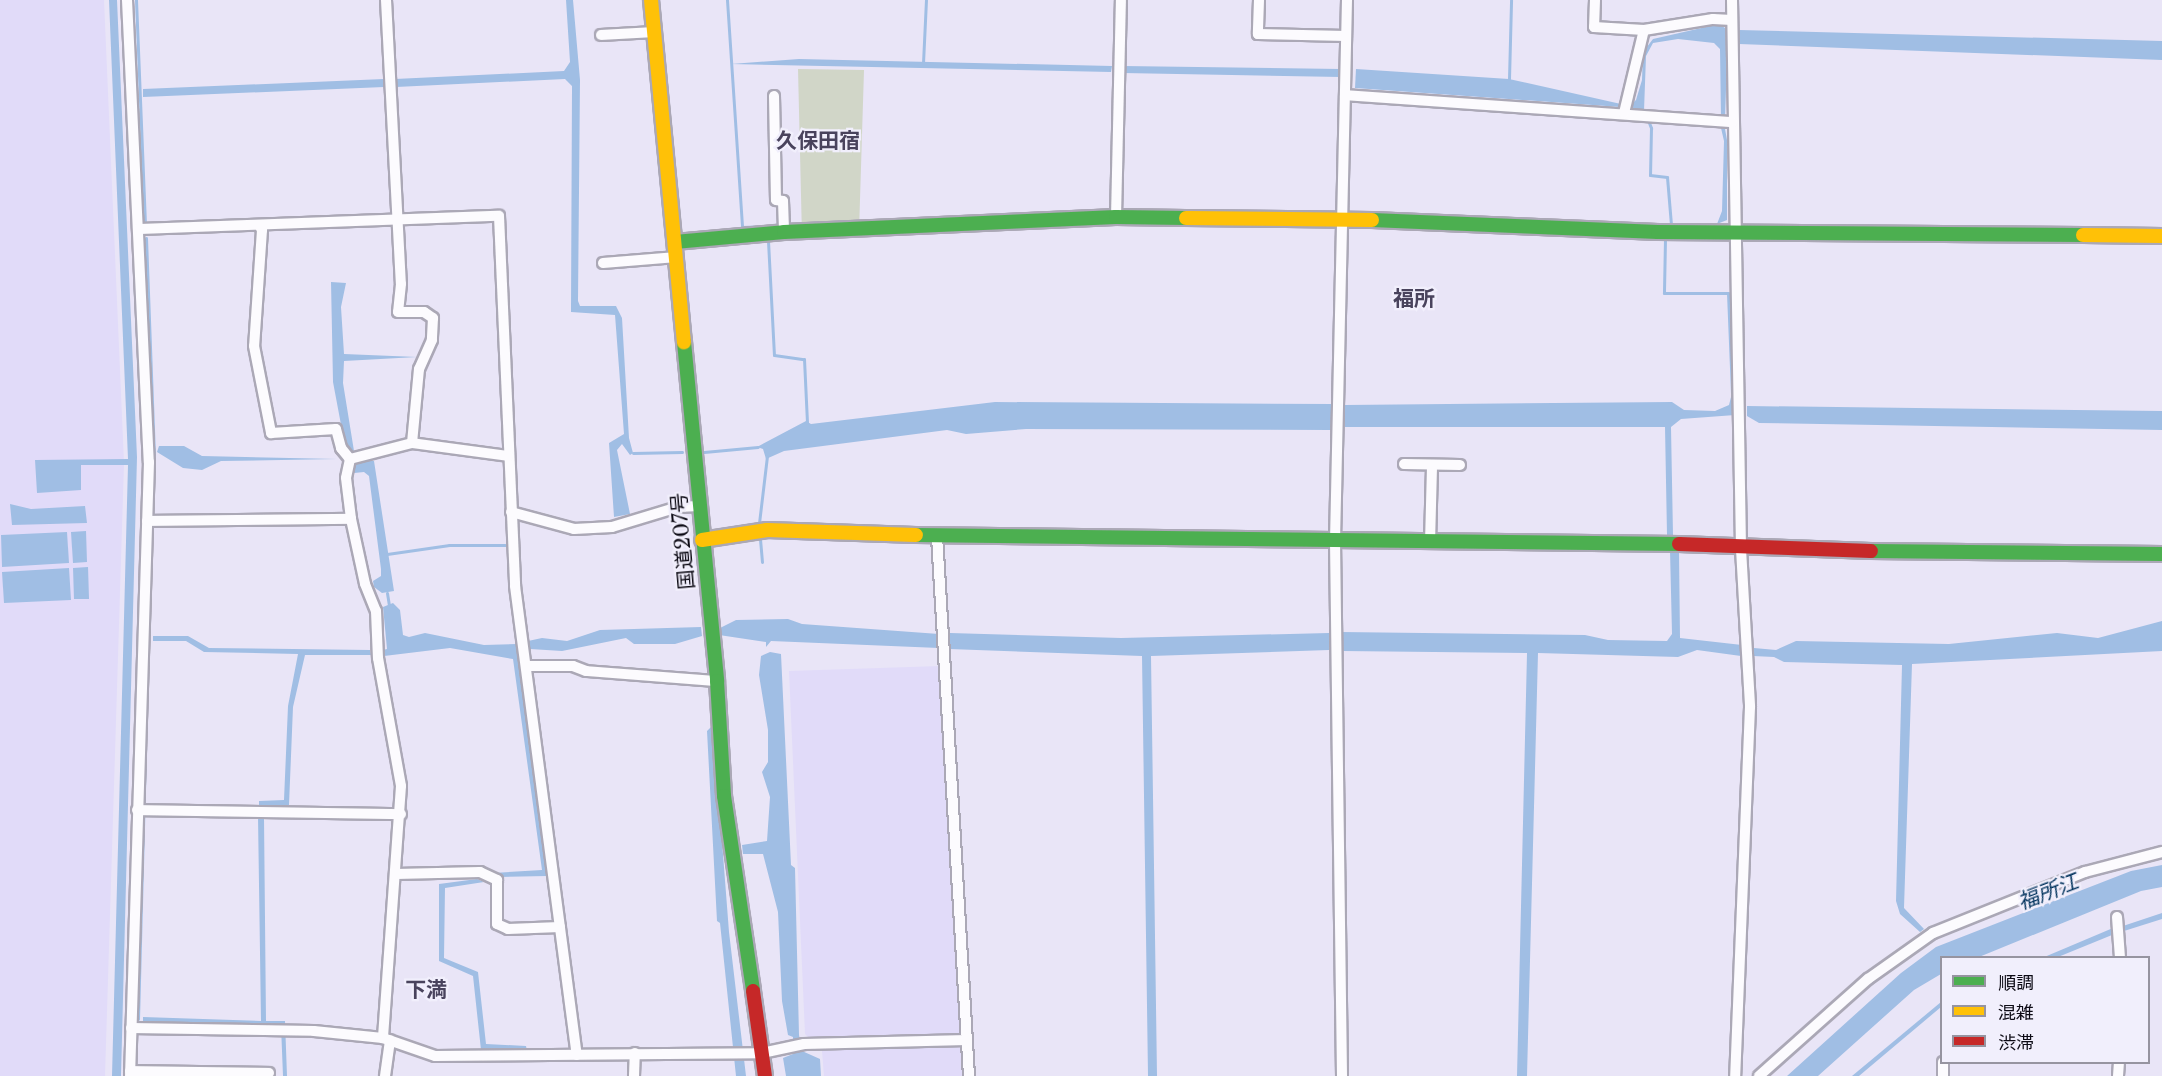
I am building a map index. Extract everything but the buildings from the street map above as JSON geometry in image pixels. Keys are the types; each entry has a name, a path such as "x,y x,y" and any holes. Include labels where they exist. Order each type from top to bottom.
{"main road":[{"name":"国道207号","path":"651,0 717,681 724,796 755,1053 765,1076"},
{"path":"675,242 784,232 1116,217 1342,219 1658,232 1735,230 2162,236"},
{"path":"702,540 767,530 937,536 1430,543 1666,543 1741,549 2162,554"}],"street":[{"path":"127,0 149,422 143,810 130,1073 269,1072"},
{"path":"387,0 395,218 401,284 398,312 424,312 433,318 432,340 418,369 412,443"},
{"path":"1116,217 1121,0"},
{"path":"1259,0 1258,34 1346,36"},
{"path":"1342,1076 1335,541 1347,0"},
{"path":"1595,0 1594,27 1644,30 1713,19 1732,20"},
{"path":"1732,0 1732,122 1741,549 1750,707 1735,1076"},
{"path":"1624,113 1644,30"},
{"path":"601,35 654,32"},
{"path":"1345,95 1732,122"},
{"path":"774,96 776,200 783,201 784,232"},
{"path":"138,230 395,218 499,216 511,512 524,647 577,1055"},
{"path":"259,225 262,230 254,346 271,434 336,429 341,448 350,459"},
{"path":"603,263 677,257"},
{"path":"350,459 412,443 508,456"},
{"path":"350,459 346,478 351,519 365,584 376,611 378,652 400,786 401,814 385,1076"},
{"path":"1404,464 1460,465"},
{"path":"1430,543 1432,465"},
{"path":"511,512 574,529 612,527 678,507 699,506"},
{"path":"147,521 351,519"},
{"path":"937,536 969,1076"},
{"path":"527,666 573,666 585,671 717,681"},
{"path":"143,810 401,814"},
{"path":"1759,1076 1868,979 1933,933 2085,872 2162,852"},
{"path":"396,874 480,872 498,880 497,924 508,929 560,927"},
{"path":"2117,917 2120,956"},
{"path":"131,1028 387,1039 435,1056 755,1053 804,1044 967,1040"},
{"path":"634,1076 635,1053"}],"shaded area":[{"path":"0,0 104,0 124,463 105,1076 0,1076"},
{"path":"798,69 864,70 859,232 802,237"},
{"path":"940,666 964,1076 824,1076 822,1051 805,1034 789,671"}],"water":[{"path":"109,0 117,0 137,457 121,1076 112,1076 128,465 81,465 81,490 37,493 35,460 128,459"},
{"path":"566,0 573,0 580,80 578,301 580,306 616,306 622,318 629,438 633,453 630,455 622,444 617,450 630,514 614,517 609,443 624,434 615,315 571,312 572,86 565,79 396,87 395,79 564,71 570,62"},
{"path":"1719,24 1728,30 1725,119 1721,119 1720,49 1714,43 1678,39 1653,43 1646,56 1644,111 1628,107 1636,100 1642,80 1643,52 1653,39"},
{"path":"1739,30 2162,41 2162,60 1739,44"},
{"path":"799,59 1112,66 1111,72 731,64"},
{"path":"1123,66 1341,69 1341,77 1123,73"},
{"path":"1356,69 1509,79 1621,104 1620,107 1355,88"},
{"path":"384,79 384,87 143,97 143,89"},
{"path":"1721,128 1725,129 1727,140 1727,220 1717,224 1722,211 1724,141"},
{"path":"331,282 346,283 341,307 344,354 417,357 344,361 343,383 354,451 351,452 345,446 333,382"},
{"path":"1732,393 1735,415 1681,419 1671,427 1673,535 1667,535 1665,427 1345,427 1345,405 1672,402 1684,410 1715,411 1729,405"},
{"path":"995,402 1333,404 1331,430 1026,429 966,434 947,430 784,451 766,459 763,449 757,447 806,421 811,424"},
{"path":"1747,406 2162,411 2162,430 1759,423 1747,416"},
{"path":"159,446 184,446 202,456 337,459 221,461 202,470 183,468 157,452"},
{"path":"362,461 374,461 394,591 382,593 374,587 373,581 381,576 381,569 369,476 364,472 354,473 354,466"},
{"path":"10,504 31,509 85,506 87,523 12,525"},
{"path":"86,531 87,562 73,563 71,532"},
{"path":"67,532 69,563 2,567 1,535"},
{"path":"1670,550 1679,551 1680,638 1742,645 1741,656 1697,650 1678,657 1538,653 1527,1076 1517,1076 1527,653 1342,651 1341,632 1585,635 1608,640 1667,641 1672,634"},
{"path":"88,567 89,599 74,599 73,568"},
{"path":"69,568 71,600 4,603 2,572"},
{"path":"393,603 400,610 403,635 409,637 425,633 484,645 517,644 547,876 500,877 493,873 542,870 513,659 450,648 384,656 383,650 387,649 383,607"},
{"path":"788,619 802,624 939,634 939,648 771,641 766,647 766,642 719,635 718,629 736,620"},
{"path":"2162,621 2162,651 1912,664 1904,908 1924,929 1920,932 1900,914 1896,901 1902,665 1784,662 1774,657 1753,656 1754,648 1776,650 1796,641 1949,644 2057,633 2098,638"},
{"path":"701,627 702,636 675,644 634,644 626,638 562,651 530,649 528,641 542,638 567,641 600,630"},
{"path":"950,633 1121,638 1329,633 1329,650 1151,656 1157,1076 1148,1076 1142,656 949,649"},
{"path":"153,636 188,636 209,648 370,650 371,655 305,655 293,707 289,805 259,808 259,801 284,800 288,706 298,654 204,652 186,641 153,641"},
{"path":"770,652 781,654 791,865 795,868 799,1035 802,1051 820,1059 821,1076 786,1076 783,1058 793,1054 793,1037 788,1035 782,1001 778,912 763,854 743,854 742,845 767,841 770,797 762,772 768,762 768,730 759,675 761,656"},
{"path":"713,725 729,932 746,1076 736,1076 720,923 717,921 707,731"},
{"path":"258,817 264,817 266,1021 285,1021 287,1076 283,1076 281,1026 143,1022 143,1017 261,1021"},
{"path":"2162,865 2162,887 2141,891 1981,956 1940,956 1940,975 1914,990 1818,1076 1787,1076 1901,973 1936,947 2131,871"},
{"path":"477,879 484,882 445,888 444,958 478,972 486,1044 526,1046 527,1051 481,1050 473,976 439,961 439,884"},
{"path":"2162,913 2162,919 2124,931 2123,926"},
{"path":"2113,928 2112,935 2060,956 2047,956"},
{"path":"1940,1003 1940,1008 1859,1076 1852,1076"}],"waterway":[{"path":"136,0 145,221"},
{"path":"727,0 742,227 767,226"},
{"path":"923,63 926,0"},
{"path":"1509,79 1511,0"},
{"path":"1648,120 1651,128 1650,175 1667,177 1671,225"},
{"path":"146,238 154,455"},
{"path":"1665,239 1664,293 1728,293 1732,393"},
{"path":"768,241 774,355 804,359 807,423"},
{"path":"704,452 758,447"},
{"path":"633,453 682,452"},
{"path":"759,523 767,456"},
{"path":"760,539 762,562"},
{"path":"387,554 449,545 505,545"},
{"path":"387,593 389,605"},
{"path":"138,1019 145,748"}],"traffic: fast":[{"path":"675,242 784,232 1116,217 1186,218"},
{"path":"1372,220 1658,232 2083,235"},
{"path":"684,342 717,681 724,796 753,991"},
{"path":"916,535 1679,544"},
{"path":"1871,551 2162,554"}],"traffic: slow":[{"path":"651,0 684,342"},
{"path":"1186,218 1372,220"},
{"path":"2083,235 2162,236"},
{"path":"702,540 767,530 916,535"}],"traffic: jam":[{"path":"1679,544 1871,551"},
{"path":"753,991 765,1076"}],"district":[{"name":"久保田宿","path":"818,141"},
{"name":"福所","path":"1414,299"},
{"name":"下満","path":"426,990"}],"water label":[{"name":"福所江","path":"2048,892"}]}
